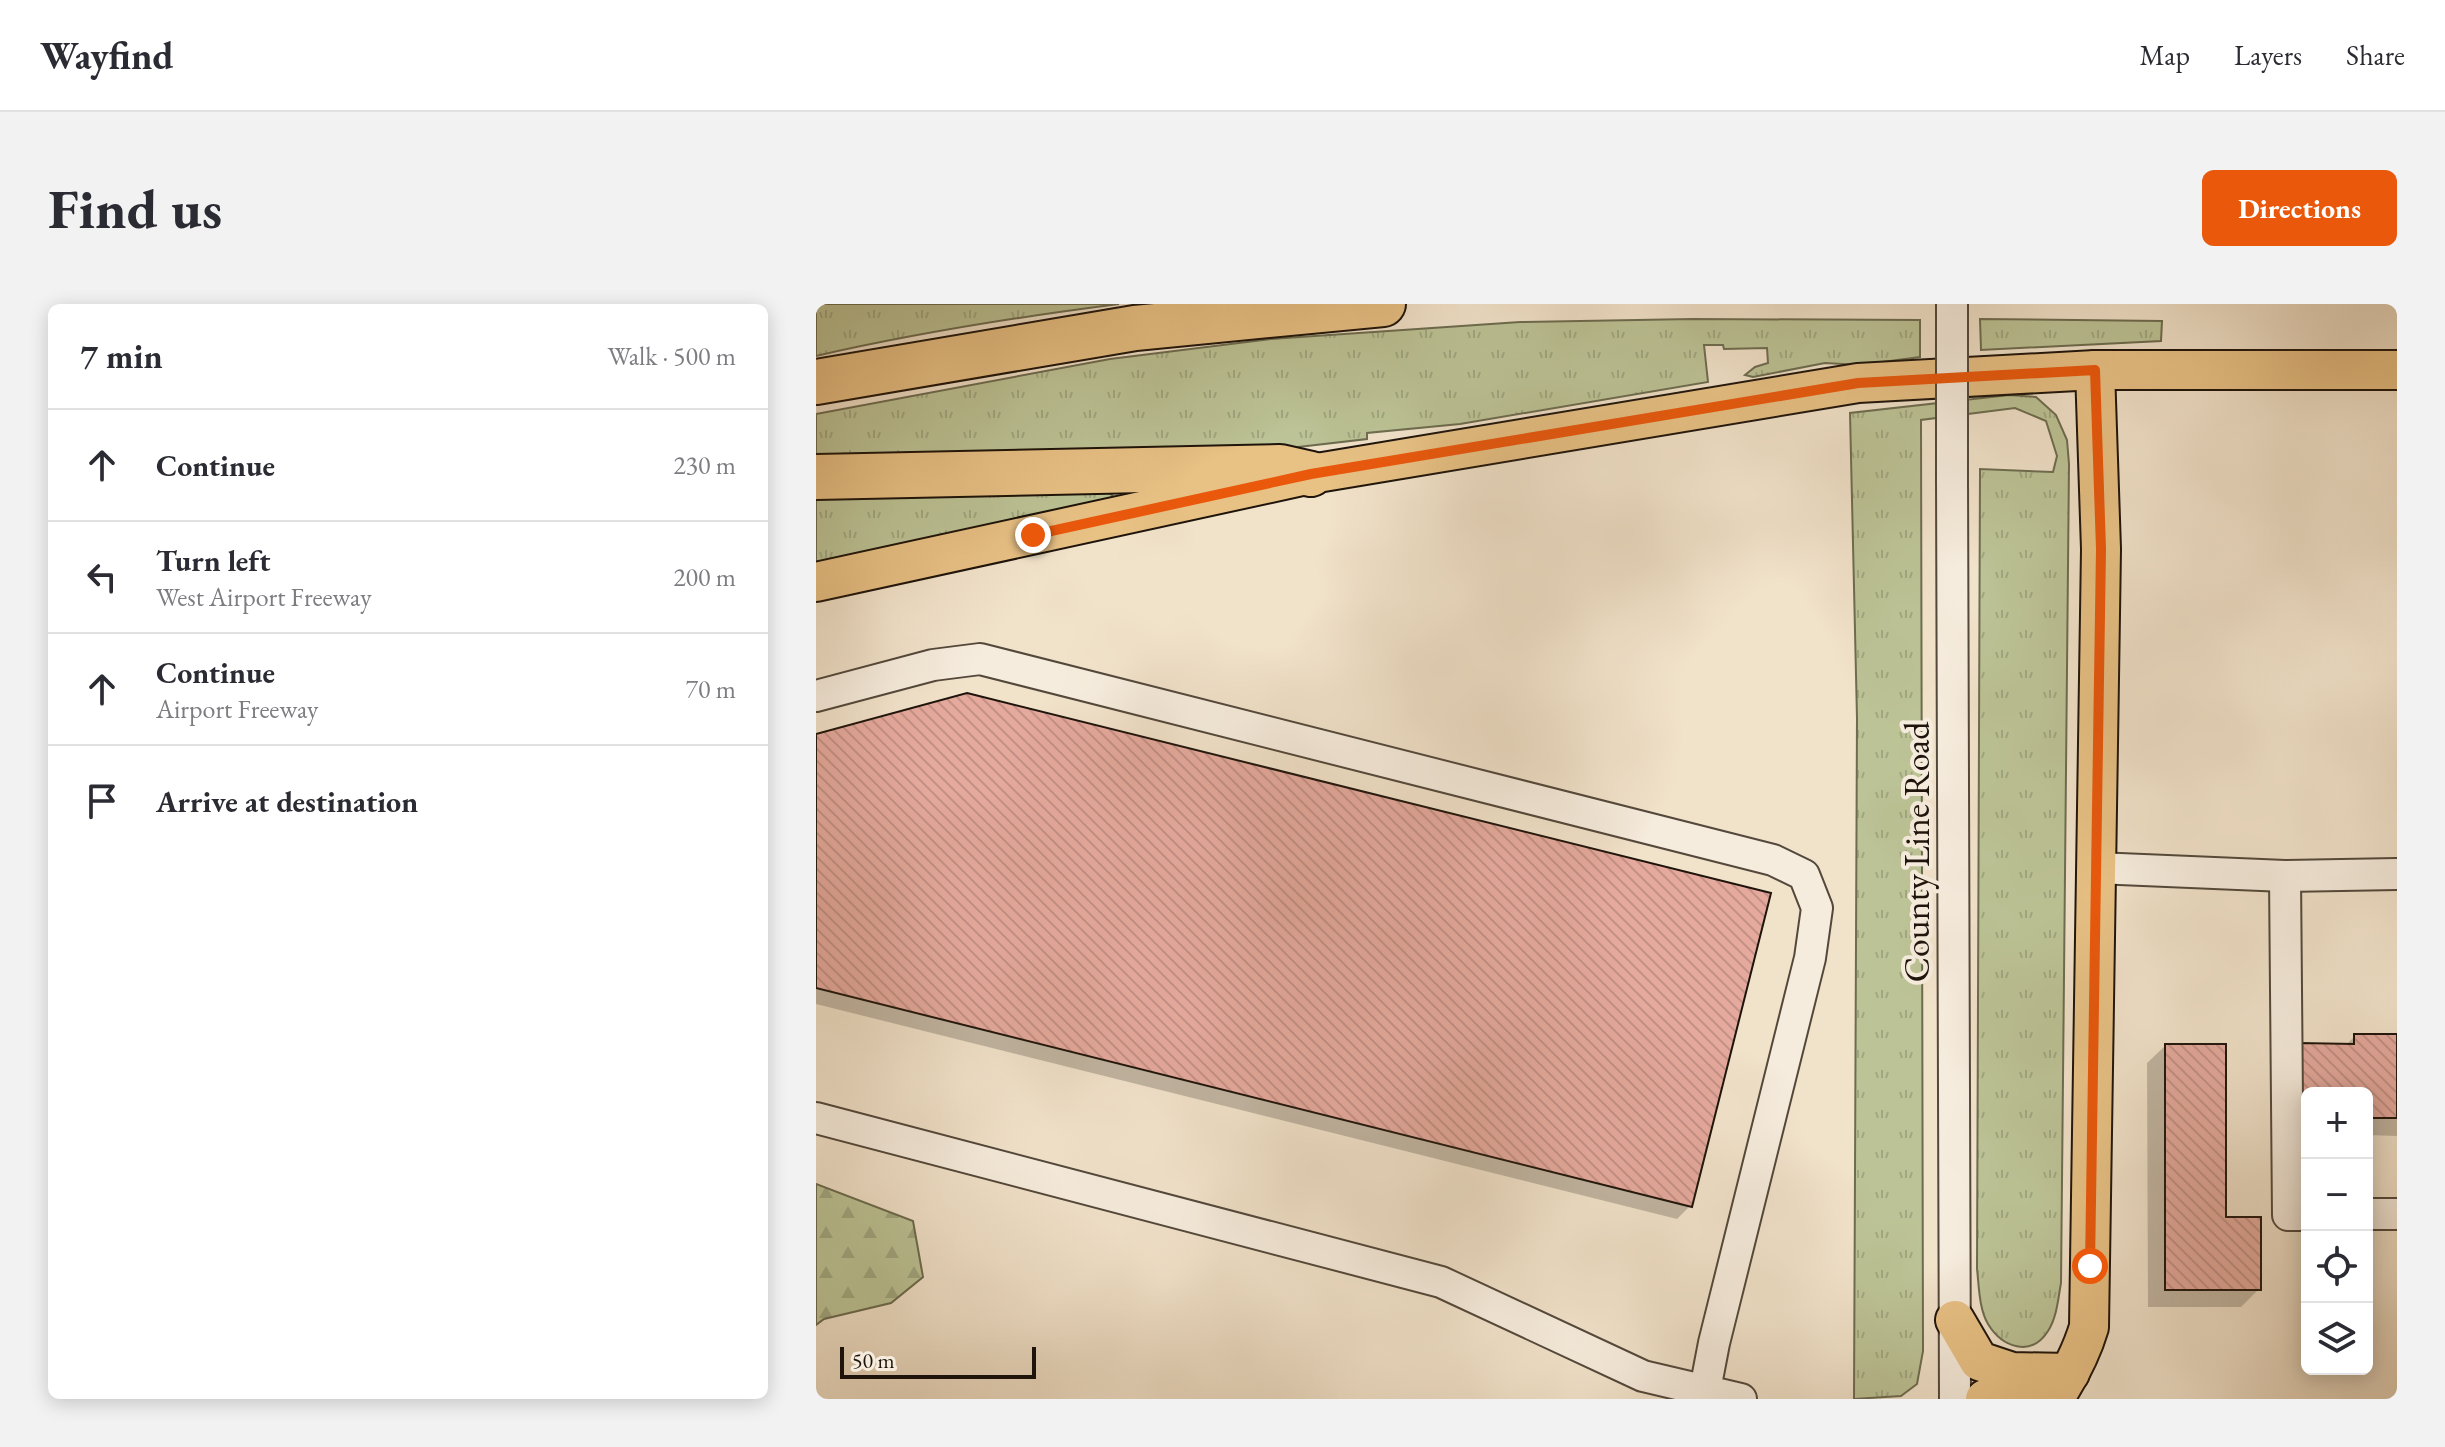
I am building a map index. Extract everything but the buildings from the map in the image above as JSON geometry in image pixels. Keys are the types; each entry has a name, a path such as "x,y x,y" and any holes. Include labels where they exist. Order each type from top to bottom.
{"highway":[{"path":"816,382 1135,328 1383,304"},
{"path":"816,477 1280,467 1311,474"}],"main road":[{"path":"2058,1390 2082,1349 2089,1327 2101,549 2095,370"},
{"path":"816,582 1311,474 1858,383 2095,370 2397,370"},
{"path":"1955,1320 1979,1361 2058,1390"},
{"path":"1985,1399 2026,1397 2058,1390"}],"street":[{"name":"County Line Road","path":"1952,304 1955,1399"},
{"path":"816,696 933,665 980,659 1773,860 1804,875 1817,908 1810,958 1705,1390"},
{"path":"2096,868 2285,876 2397,874"},
{"path":"2285,876 2288,1215 2301,1215"},
{"path":"816,1118 1441,1282 1643,1376 1741,1399"},
{"path":"2373,1214 2397,1214"}],"green space":[{"path":"816,304 1119,304 967,326 816,356"},
{"path":"1980,319 2162,321 2161,341 1981,350"},
{"path":"1920,320 1920,357 1860,365 1825,363 1753,377 1745,375 1755,367 1768,363 1767,348 1724,349 1723,345 1704,345 1708,382 1460,424 1367,433 1367,439 1281,449 816,461 816,414 1110,359 1271,339 1520,322"},
{"path":"2009,395 2036,397 2056,415 2067,440 2069,464 2061,1283 2051,1326 2033,1345 2025,1347 2009,1343 2001,1339 1988,1324 1981,1304 1977,1269 1980,469 2053,472 2057,456 2046,421 2015,408 1921,420 1923,1351 1917,1384 1901,1396 1854,1399 1857,718 1850,413"},
{"path":"1106,491 1113,496 1114,504 816,565 816,495"},
{"path":"816,1184 913,1221 923,1277 891,1303 824,1319 816,1325"}],"route":[{"path":"1033,535 1311,474 1858,383 2095,370 2101,549 2090,1266"}]}
